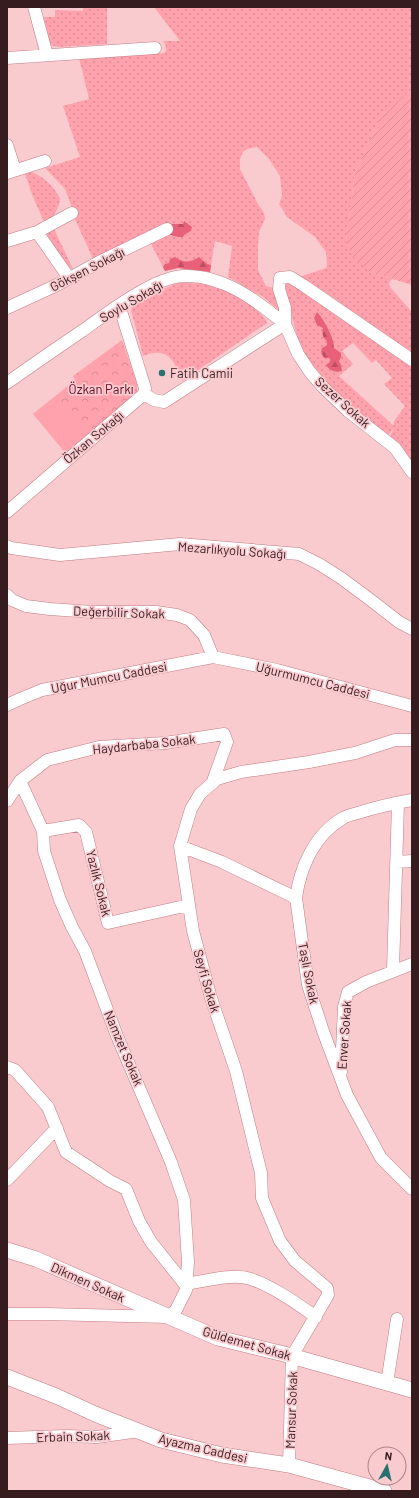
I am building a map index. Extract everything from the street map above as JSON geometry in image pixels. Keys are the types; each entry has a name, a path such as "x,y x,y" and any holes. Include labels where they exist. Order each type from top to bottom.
{"street":[{"path":"34,7 47,55"},
{"path":"7,58 155,48"},
{"path":"7,146 11,172 45,161"},
{"path":"7,241 37,232 72,213"},
{"name":"Gökşen Sokağı","path":"7,308 167,229"},
{"path":"37,232 69,278"},
{"name":"Soylu Sokağı","path":"7,383 119,305 157,283 182,276 200,277 220,282 242,292 263,306 285,324"},
{"path":"119,305 145,388 144,394 154,400 164,402 285,324 285,308 279,290 280,278 290,277 412,360"},
{"name":"Sezer Sokak","path":"285,324 298,354 318,382 348,411 395,448 412,472"},
{"name":"Özkan Sokağı","path":"7,512 144,394"},
{"name":"Mezarlıkyolu Sokağı","path":"7,546 10,548 60,555 180,544 298,554 319,564 341,578 399,622 412,629"},
{"name":"Değerbilir Sokak","path":"7,595 12,600 26,606 50,609 92,612 156,612 177,615 190,620 204,635 213,656"},
{"name":"Uğur Mumcu Caddesi","path":"7,706 42,690 213,656"},
{"name":"Uğurmumcu Caddesi","path":"213,656 277,670 412,706"},
{"name":"Haydarbaba Sokak","path":"7,801 20,781 47,760 99,747 165,743 224,734 227,742 212,784"},
{"name":"Seyfi Sokak","path":"292,1356 328,1295 327,1288 295,1261 280,1241 262,1198 261,1173 236,1071 211,998 193,931 180,846 191,809 200,794 217,779 241,772 309,762 355,753 396,740 412,740"},
{"name":"Namzet Sokak","path":"20,781 43,831 44,851 60,900 85,951 117,1036 143,1092 171,1162 184,1200 188,1262 187,1286 176,1310 168,1317"},
{"name":"Taşlı Sokak","path":"412,800 344,817 329,827 311,849 297,889 296,898 308,984 323,1031 347,1095 382,1158 412,1189"},
{"path":"394,970 398,803"},
{"name":"Yazlık Sokak","path":"43,831 79,825 86,832 108,923 189,905"},
{"path":"180,846 222,862 296,898"},
{"path":"397,862 412,861"},
{"name":"Enver Sokak","path":"341,1076 344,1007 348,992 366,982 412,964"},
{"path":"7,1067 15,1070 48,1106 66,1152 110,1181 126,1189 139,1221 151,1242 187,1286 228,1277 250,1279 288,1298 316,1317"},
{"path":"7,1180 57,1128"},
{"name":"Dikmen Sokak","path":"7,1250 36,1259 168,1317"},
{"name":"Güldemet Sokak","path":"7,1314 168,1317 218,1338 292,1356 412,1390"},
{"path":"387,1383 397,1319"},
{"name":"Mansur Sokak","path":"289,1465 292,1356"},
{"name":"Ayazma Caddesi","path":"7,1377 160,1440 215,1454 289,1465 384,1491"},
{"name":"Erbain Sokak","path":"7,1438 66,1436 97,1437 139,1431"}],"green space":[{"path":"83,7 107,7 107,44 59,47 50,44 44,17 55,17 55,10 83,11"},
{"path":"154,7 412,7 412,89 380,118 355,172 346,241 370,272 392,279 389,283 390,287 412,312 412,355 319,288 299,277 326,268 326,252 315,237 287,217 279,204 282,196 280,176 269,159 257,147 247,149 243,152 240,159 240,169 264,213 265,219 259,232 258,270 266,286 274,288 281,307 279,310 263,297 228,277 232,246 215,241 210,272 178,268 165,271 150,242 173,231 172,224 169,224 94,261 74,217 75,216 65,189 45,168 80,157 63,106 89,99 79,58 164,53 166,48 163,41 180,41"},
{"path":"412,89 412,285 370,272 355,260 346,241 355,172 380,118"},
{"path":"32,172 48,183 60,198 56,212 45,224 25,174"},
{"path":"184,221 192,227 191,231 183,237 168,234 173,231 172,224 183,224"},
{"path":"53,227 74,271 62,260 47,236 49,230"},
{"path":"175,257 187,262 199,257 207,264 211,265 210,272 178,268 165,271 163,267 165,264 169,263 170,259"},
{"path":"179,283 203,284 222,289 237,297 260,313 265,318 267,323 182,381 173,361 169,357 159,353 152,353 143,356 131,310 145,298 160,290"},
{"path":"286,283 291,284 412,366 412,464 388,439 395,427 386,437 325,383 309,363 297,337 285,286","holes":["353,343 372,363 376,360 392,378 384,384 405,406 394,421 394,426 339,376 353,364 342,351"]},
{"path":"317,312 323,319 328,329 334,344 334,348 341,353 339,361 342,371 333,371 326,365 330,362 330,359 324,358 321,352 322,348 327,345 327,341 322,332 323,328 317,325 314,318"},
{"name":"Özkan Parkı","path":"122,340 137,384 137,392 87,437 33,414 75,380 73,376"},
{"path":"54,398 87,437 67,455 33,414"}],"place":[{"name":"Fatih Camii","path":"162,373"}]}
